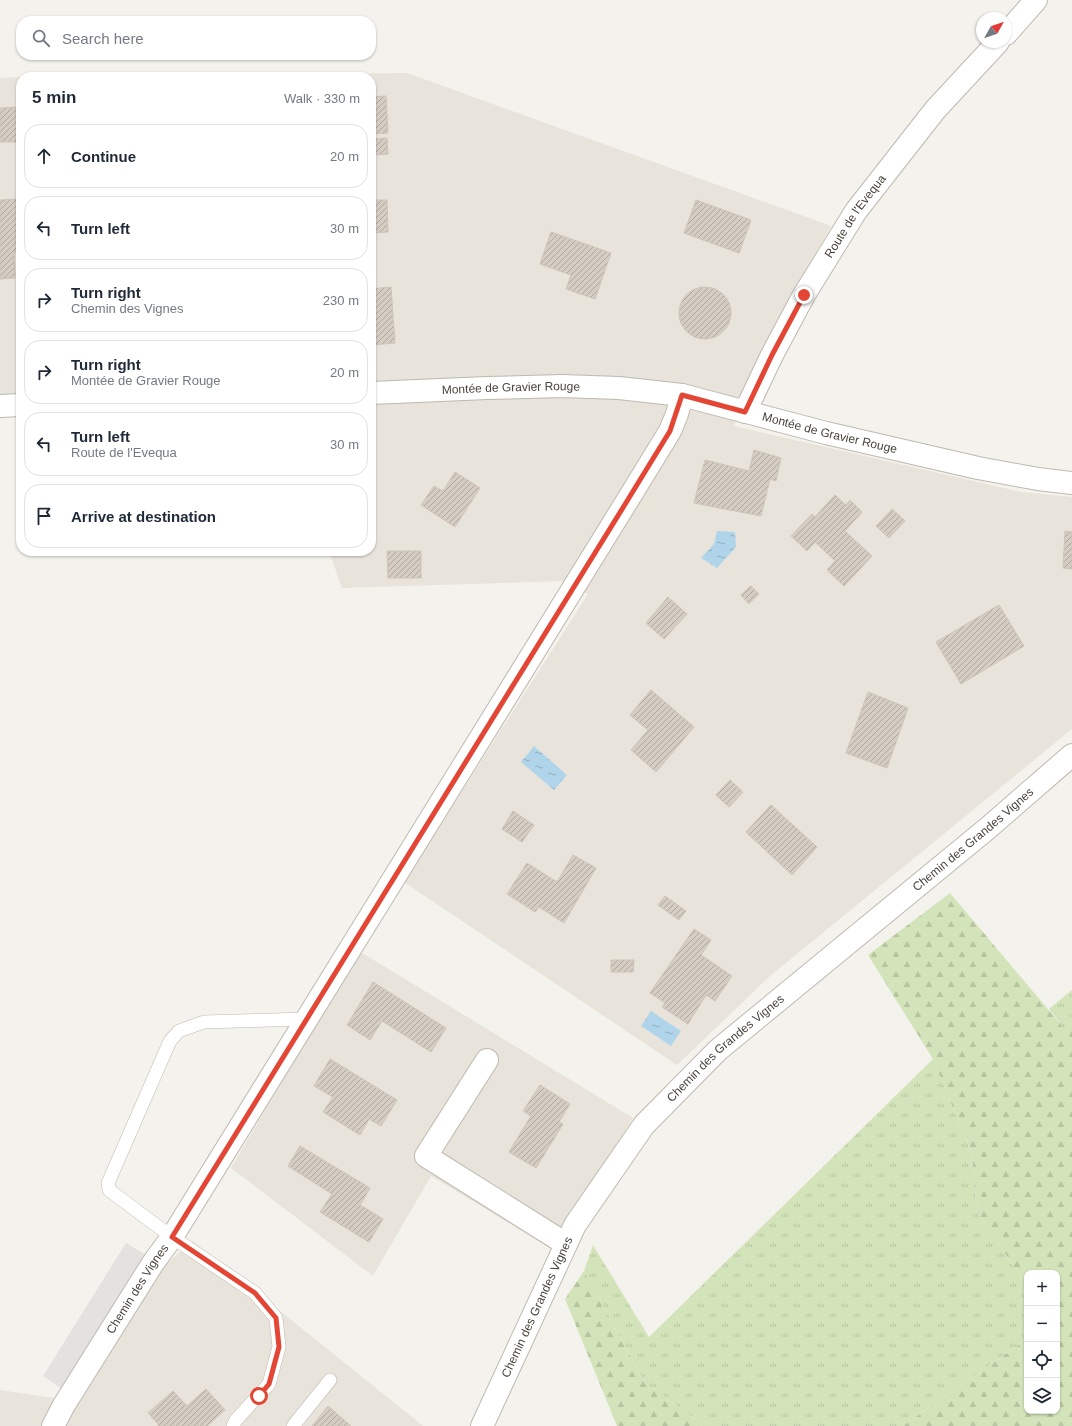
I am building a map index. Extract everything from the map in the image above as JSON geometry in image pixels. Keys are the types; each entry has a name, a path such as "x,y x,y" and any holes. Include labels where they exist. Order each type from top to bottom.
{"street":[{"path":"1012,27 1036,0"},
{"name":"Route de l'Evequa","path":"745,412 772,355 804,295 856,211 935,110 992,48"},
{"name":"Montée de Gravier Rouge","path":"376,393 562,386 619,388 682,395 826,433 978,468 1038,479 1072,483"},
{"name":"Chemin des Vignes","path":"53,1426 64,1404 152,1263 172,1237 670,431 682,395"},
{"path":"0,406 16,405"},
{"name":"Chemin des Grandes Vignes","path":"482,1426 575,1225 644,1125 718,1050 988,828 1072,755"},
{"path":"487,1060 426,1156 566,1244"}],"lane":[{"path":"233,1426 236,1420 269,1384 279,1347 276,1318 255,1293 172,1237 108,1190 108,1184 170,1041 179,1031 204,1022 307,1019"},
{"path":"293,1426 330,1380"}],"shaded area":[{"path":"376,73 407,73 831,226 793,292 751,380 734,426 1021,492 1072,497 1072,729 770,976 677,1065 404,882 588,594 563,581 342,588 331,556 376,556"},
{"path":"16,77 16,415 0,416 0,78"},
{"path":"359,951 633,1118 581,1200 555,1251 431,1176 373,1276 231,1168"},
{"path":"193,1241 423,1426 0,1426 0,1390 80,1402 165,1265"},
{"path":"126,1243 146,1255 62,1389 43,1376"}],"green space":[{"path":"950,893 1063,1027 1072,1025 1072,1426 903,1426 1024,1341 1024,1414 1060,1414 1060,1270 1024,1270 1024,1281 977,1213 972,1154 933,1059 868,955"},
{"path":"1072,990 1072,1025 1063,1027 1049,1009"},
{"path":"933,1059 972,1154 977,1213 1024,1281 1024,1341 903,1426 705,1426 645,1383 584,1271 593,1245 649,1337"},
{"path":"584,1271 645,1383 705,1426 617,1426 565,1299"}],"water":[{"path":"717,531 735,532 736,547 717,568 701,558 714,544"},
{"path":"534,746 567,775 554,790 521,762"},
{"path":"651,1011 681,1031 671,1046 641,1026"}],"building":[{"path":"386,96 388,133 376,134 376,97"},
{"path":"16,107 16,142 0,142 0,108"},
{"path":"387,138 388,154 376,155 376,139"},
{"path":"16,199 16,252 14,252 15,278 0,279 0,200"},
{"path":"376,200 387,200 388,232 376,233"},
{"path":"696,200 751,220 739,253 684,233"},
{"path":"551,232 611,253 595,299 566,289 571,275 540,264"},
{"path":"391,287 395,343 376,345 376,288"},
{"path":"705,287 715,289 723,295 729,303 731,313 729,323 723,331 715,337 705,339 695,337 687,331 681,323 679,313 681,303 687,295 695,289"},
{"path":"754,450 781,458 776,481 770,479 761,516 694,503 705,460 749,471"},
{"path":"455,472 480,488 455,527 421,505 434,486 443,491"},
{"path":"835,495 846,505 850,500 862,512 845,531 872,556 844,586 827,570 835,561 815,542 807,551 791,536 812,514 815,517"},
{"path":"892,509 905,521 889,538 876,526"},
{"path":"1065,531 1072,532 1072,569 1063,568"},
{"path":"387,551 421,551 421,578 388,578"},
{"path":"751,586 759,594 749,604 741,595"},
{"path":"668,597 687,614 664,639 646,623"},
{"path":"999,605 1024,646 961,684 936,642"},
{"path":"651,690 694,727 656,772 631,750 648,730 630,715"},
{"path":"868,692 908,708 887,768 846,753"},
{"path":"730,780 743,792 729,807 716,795"},
{"path":"771,805 817,847 792,875 746,832"},
{"path":"513,811 534,825 522,842 502,829"},
{"path":"573,855 596,868 564,923 539,907 535,912 507,894 527,863 557,882"},
{"path":"665,896 686,911 679,920 658,905"},
{"path":"694,929 711,940 701,955 732,976 715,1001 706,995 688,1024 662,1007 665,1003 650,993"},
{"path":"611,960 634,960 633,972 611,972"},
{"path":"373,982 446,1028 431,1052 382,1021 370,1040 347,1025"},
{"path":"330,1059 397,1100 381,1126 369,1119 360,1135 323,1112 333,1097 314,1086"},
{"path":"540,1085 570,1104 559,1122 563,1124 536,1168 509,1152 531,1116 523,1111"},
{"path":"300,1146 370,1188 360,1205 383,1219 369,1242 320,1212 332,1194 288,1166"},
{"path":"206,1389 225,1410 207,1426 158,1426 159,1425 148,1413 173,1391 187,1406"},
{"path":"328,1406 351,1426 312,1426"}],"route":[{"path":"259,1396 269,1384 279,1347 276,1318 255,1293 172,1237 670,431 677,414 682,395 745,412 772,355 804,295"}]}
